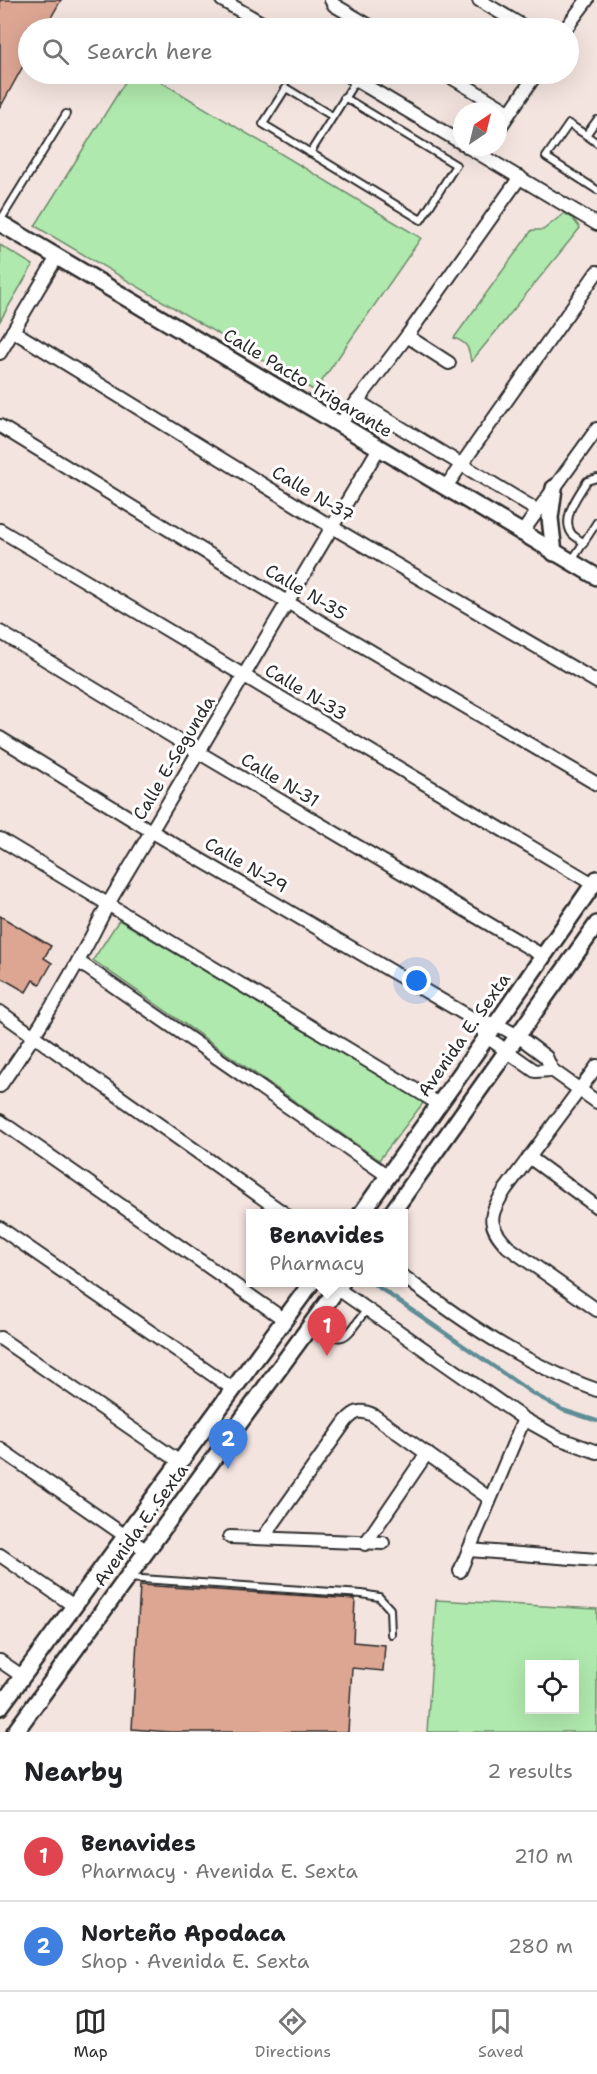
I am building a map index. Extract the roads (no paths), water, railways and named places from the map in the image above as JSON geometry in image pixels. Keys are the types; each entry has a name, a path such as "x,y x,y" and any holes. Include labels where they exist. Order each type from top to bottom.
{"street":[{"path":"222,0 253,18"},
{"path":"479,0 509,18"},
{"path":"573,18 586,0"},
{"path":"332,2 357,18"},
{"path":"363,84 453,137"},
{"path":"463,84 509,112"},
{"path":"507,115 529,84"},
{"path":"492,156 520,177 597,224"},
{"path":"340,424 520,177"},
{"name":"Calle Pacto Trigarante","path":"0,222 597,578"},
{"path":"0,353 57,257"},
{"path":"445,488 460,463 597,272"},
{"name":"Calle N-37","path":"13,331 332,527 597,682"},
{"path":"406,336 449,363"},
{"path":"357,401 538,511"},
{"name":"Calle N-35","path":"0,426 287,602 597,784"},
{"path":"521,534 597,429"},
{"name":"Calle E-Segunda","path":"0,1086 35,1035 79,962 108,904 379,448"},
{"path":"554,488 550,518 554,552"},
{"name":"Calle N-33","path":"0,530 595,881"},
{"name":"Calle N-31","path":"0,632 543,956"},
{"name":"Calle N-29","path":"0,738 151,831 475,1020 496,1024 518,1036 547,1057 552,1070 536,1071 487,1037 475,1020"},
{"path":"0,839 439,1104"},
{"name":"Avenida E. Sexta","path":"365,1209 595,881"},
{"path":"395,1209 597,924"},
{"path":"79,962 388,1176"},
{"path":"0,1012 278,1209"},
{"path":"597,1066 529,1157 496,1205 492,1217 492,1226 497,1236 508,1246 597,1310"},
{"path":"552,1070 597,1102"},
{"path":"0,1121 285,1320"},
{"path":"529,1157 597,1207"},
{"path":"0,1228 233,1389"},
{"path":"408,1280 498,1343 563,1378 597,1390"},
{"name":"Avenida E. Sexta","path":"0,1707 308,1287"},
{"name":"Avenida E. Sexta","path":"15,1732 310,1325 335,1287"},
{"path":"339,1287 449,1368 524,1419 558,1438 597,1452"},
{"path":"0,1338 180,1462"},
{"path":"263,1538 353,1414 365,1412 489,1498"},
{"path":"460,1571 524,1419"},
{"path":"0,1449 147,1551"},
{"path":"365,1544 426,1454"},
{"path":"231,1537 383,1543"},
{"path":"469,1550 597,1560"},
{"path":"0,1555 74,1606"},
{"path":"0,1661 22,1676"}],"lane":[{"path":"310,153 344,98 349,84"},
{"path":"332,116 286,88 263,123 421,220 456,165 344,98"},
{"path":"0,222 66,114"},
{"path":"586,135 597,120"},
{"path":"597,143 569,124 546,157 597,190"},
{"path":"584,543 572,533 569,527 569,515 587,481 597,478"},
{"path":"571,562 597,522"},
{"path":"310,1325 328,1336 344,1338 367,1309"},
{"path":"127,1578 379,1597 390,1609 391,1634"}],"waterway":[{"path":"378,1287 532,1393 563,1410 597,1421"}],"place":[{"name":"Benavides","path":"327,1356"},
{"name":"Norteño Apodaca","path":"228,1469"}]}
